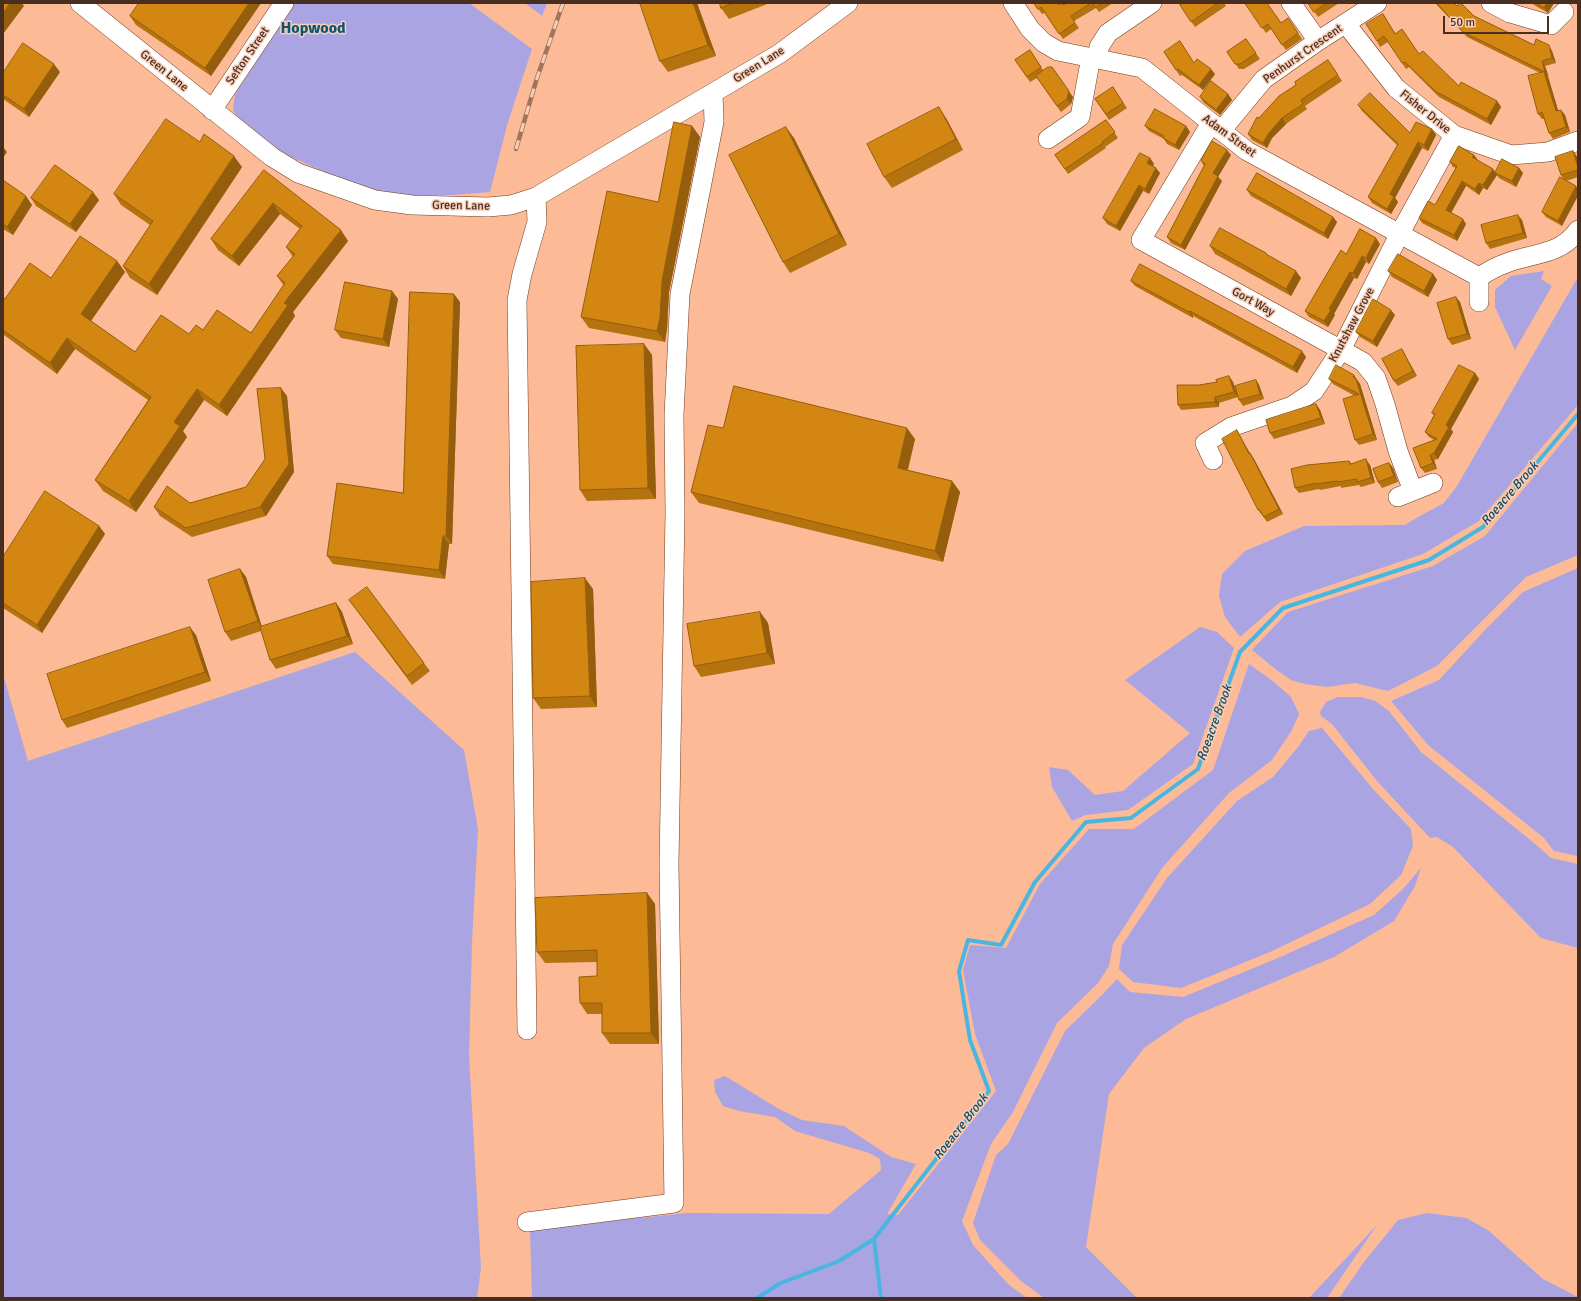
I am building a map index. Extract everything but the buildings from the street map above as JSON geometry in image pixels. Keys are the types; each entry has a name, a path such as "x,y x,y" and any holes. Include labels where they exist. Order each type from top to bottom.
{"street":[{"name":"Green Lane","path":"80,3 272,157 298,173 375,200 412,205 488,207 511,205 536,197 778,54 848,3"},
{"name":"Sefton Street","path":"212,110 284,3"},
{"name":"Adam Street","path":"1013,3 1030,29 1044,43 1058,51 1142,68 1247,151 1400,233 1478,277"},
{"path":"1048,139 1080,117 1094,58 1099,46 1108,33 1152,3"},
{"path":"1291,3 1318,41"},
{"name":"Penhurst Crescent","path":"1216,127 1264,80 1318,41 1377,3"},
{"path":"1491,3 1510,13 1557,26"},
{"name":"Fisher Drive","path":"1346,24 1396,88 1454,135 1511,155 1548,152 1578,141"},
{"path":"527,1222 674,1203 669,864 675,513 674,416 680,294 714,122 713,93"},
{"name":"Gort Way","path":"1216,127 1141,240 1363,362 1376,378 1386,404 1398,451 1405,494 1433,483"},
{"name":"Knutshaw Grove","path":"1213,460 1205,443 1231,427 1292,406 1314,391 1341,350 1400,233 1454,135"},
{"path":"527,1030 517,300 522,274 537,222 536,197"},
{"path":"1479,302 1478,277 1503,264 1552,251 1574,236 1578,230"}],"shaded area":[{"path":"295,3 469,3 532,49 508,122 490,192 452,195 407,195 369,189 335,177 276,150 236,116 233,110 235,94"},
{"path":"525,3 547,3 542,16"},
{"path":"1544,271 1541,279 1552,286 1515,350 1495,307 1495,290 1511,276"},
{"path":"1578,277 1578,405 1479,521 1423,554 1280,602 1240,637 1225,617 1219,596 1222,574 1245,551 1304,526 1405,525 1444,503 1457,486"},
{"path":"1578,423 1578,555 1526,577 1437,666 1388,691 1355,683 1327,687 1305,684 1291,680 1252,650 1288,612 1433,566 1485,536"},
{"path":"1578,568 1578,856 1554,851 1544,838 1428,745 1391,701 1439,680 1485,630 1523,592"},
{"path":"1200,627 1217,632 1234,648 1193,764 1128,810 1086,815 1072,821 1052,787 1049,767 1068,770 1095,795 1123,791 1190,733 1125,680"},
{"path":"355,652 464,750 478,829 472,942 469,1056 481,1268 477,1298 3,1298 3,674 28,761"},
{"path":"1249,664 1274,682 1291,697 1299,714 1292,730 1272,760 1229,793 1162,868 1113,944 1109,966 1098,983 1057,1023 1013,1112 991,1144 962,1221 973,1245 1009,1285 1027,1298 532,1298 530,1229 687,1213 829,1214 881,1170 880,1159 869,1153 795,1131 775,1117 739,1111 723,1106 715,1092 714,1080 725,1076 779,1109 802,1120 844,1126 891,1157 916,1164 887,1214 898,1215 996,1091 975,1034 963,970 970,945 1006,948 1040,884 1089,829 1134,829 1213,770"},
{"path":"1338,697 1361,697 1375,701 1389,711 1421,752 1551,858 1578,864 1578,948 1541,938 1453,847 1437,837 1430,838 1377,781 1332,724 1321,716 1320,712 1326,702"},
{"path":"1322,728 1373,789 1411,829 1413,846 1401,875 1370,904 1270,952 1181,988 1133,982 1119,969 1122,945 1167,878 1237,801 1273,777 1309,731"},
{"path":"1421,868 1415,886 1394,921 1334,957 1186,1019 1144,1048 1109,1094 1086,1247 1137,1298 1044,1298 1021,1281 980,1240 973,1223 996,1155 1008,1144 1065,1031 1117,979 1130,992 1183,997 1278,958 1374,915 1403,889"},
{"path":"1427,1213 1466,1218 1488,1230 1543,1279 1578,1298 1339,1298 1364,1262 1398,1220"},
{"path":"1377,1225 1327,1298 1309,1298"}],"waterway":[{"name":"Roeacre Brook","path":"881,1298 874,1239 989,1091 970,1040 959,971 968,940 1001,945 1035,882 1086,822 1131,818 1198,769 1240,652 1283,608 1429,560 1483,527 1578,414"},
{"path":"757,1298 781,1283 839,1261 874,1239"}],"railway":[{"path":"516,149 537,78 563,3"}],"district":[{"name":"Hopwood","path":"313,29"}]}
